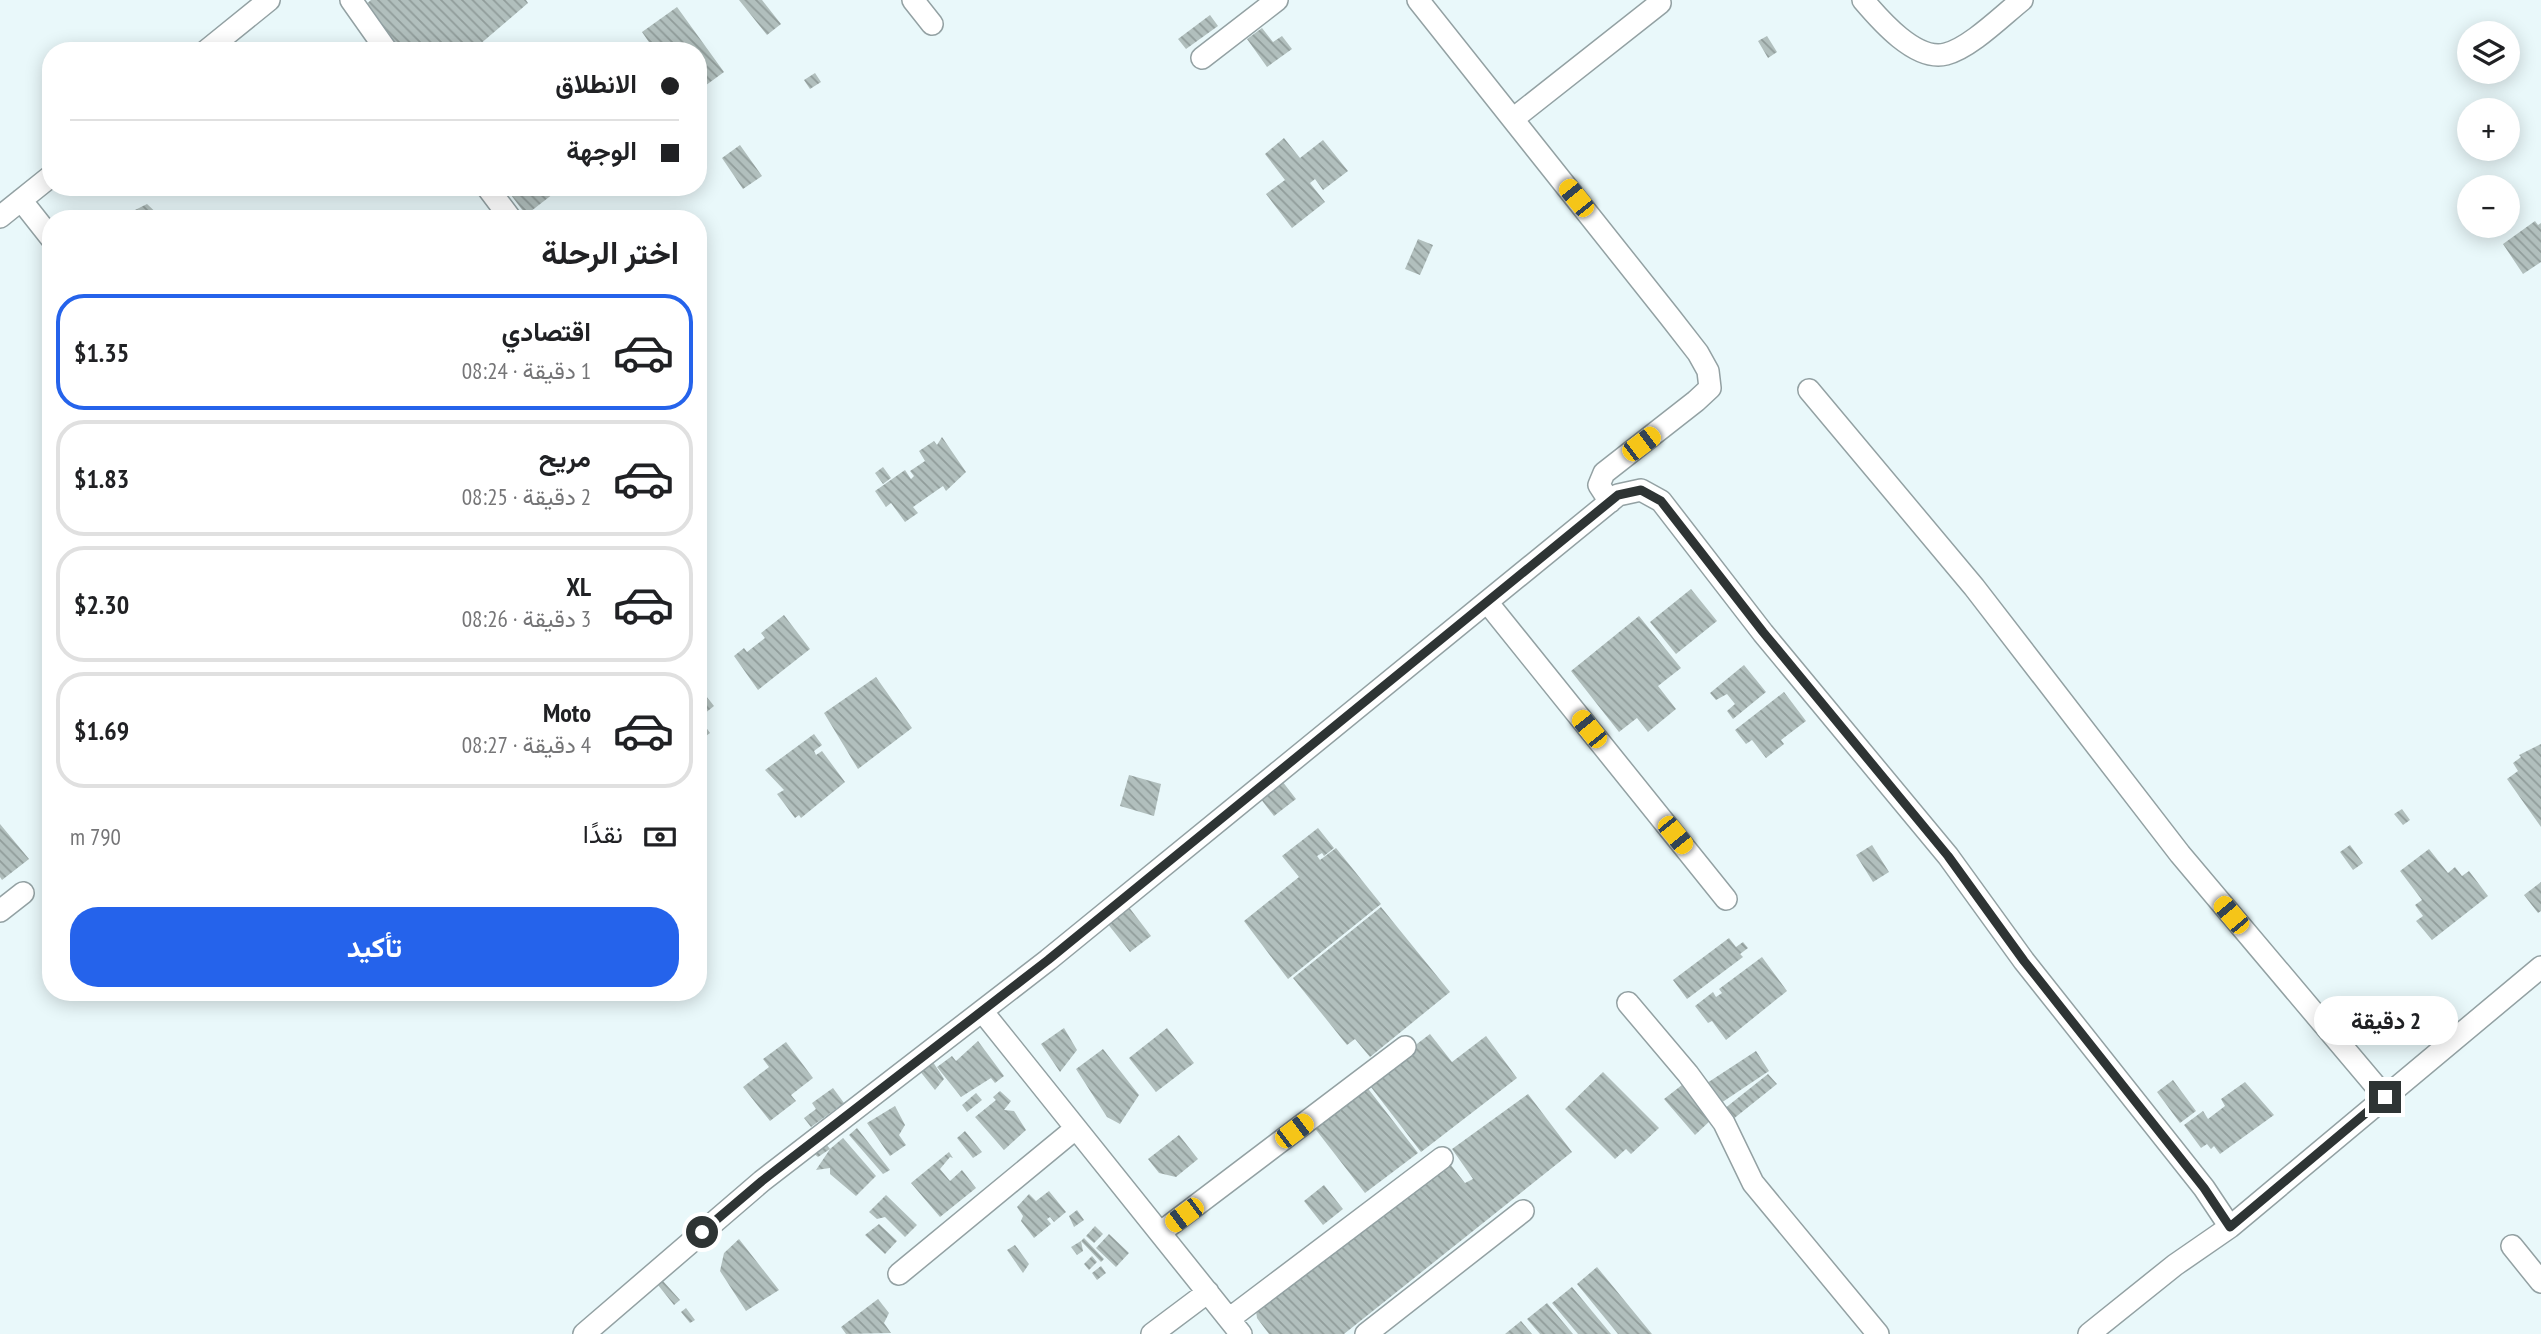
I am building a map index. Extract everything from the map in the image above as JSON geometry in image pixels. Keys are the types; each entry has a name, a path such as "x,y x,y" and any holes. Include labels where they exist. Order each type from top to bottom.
{"street":[{"path":"217,42 269,0"},
{"path":"351,0 381,42"},
{"path":"913,0 932,24"},
{"path":"1202,58 1277,0"},
{"path":"1418,0 1698,353 1708,371 1710,388 1604,473 1599,485 1610,502"},
{"path":"1863,0 1906,43 1932,55 1947,54 1981,33 2022,0"},
{"path":"1513,119 1660,3"},
{"path":"0,218 42,183"},
{"path":"21,200 42,227"},
{"path":"1809,390 1974,587 2180,854 2385,1097"},
{"path":"584,1334 762,1181 982,1011 1618,495 1641,490 1661,501 1763,632 1948,856 2024,961 2204,1188 2230,1227"},
{"path":"1487,602 1726,899"},
{"path":"0,911 23,893"},
{"path":"2089,1334 2175,1265 2230,1227 2541,967"},
{"path":"1628,1003 1688,1074 1724,1123 1753,1183 1878,1334"},
{"path":"982,1011 1235,1326 1442,1158"},
{"path":"1161,1232 1405,1047"},
{"path":"899,1274 1075,1129"},
{"path":"1366,1334 1523,1211"},
{"path":"2512,1246 2541,1282"},
{"path":"1152,1334 1208,1292"}],"building":[{"path":"371,0 526,0 528,3 482,42 394,42 364,6"},
{"path":"739,0 762,0 781,24 767,35"},
{"path":"677,7 702,42 649,42 642,32"},
{"path":"1210,15 1218,26 1186,49 1178,39"},
{"path":"1262,28 1273,42 1282,36 1292,49 1267,67 1247,39"},
{"path":"1767,36 1777,52 1768,58 1758,41"},
{"path":"707,48 724,72 707,84"},
{"path":"815,73 821,82 810,89 804,80"},
{"path":"1284,138 1300,158 1323,140 1348,171 1323,190 1315,179 1310,183 1325,202 1292,228 1266,194 1285,180 1265,154"},
{"path":"740,145 762,176 743,189 722,158"},
{"path":"512,196 550,196 532,210 522,210"},
{"path":"147,204 153,210 135,210"},
{"path":"2535,221 2538,225 2541,223 2541,262 2523,274 2503,244 2511,238 2520,238 2520,232"},
{"path":"1418,239 1433,245 1420,275 1405,269"},
{"path":"942,437 966,472 946,491 943,486 913,507 918,513 905,522 891,503 886,507 875,491 905,470 911,479 914,476 910,471 925,461 919,451 934,441 937,445"},
{"path":"883,467 891,478 883,484 875,473"},
{"path":"1691,589 1717,621 1676,654 1650,622"},
{"path":"784,615 810,649 758,690 734,656 744,648 747,652 765,638 761,633"},
{"path":"1639,616 1681,668 1658,686 1676,709 1648,732 1637,718 1619,732 1571,671"},
{"path":"1744,665 1766,692 1733,719 1727,711 1735,704 1727,694 1716,700 1710,693"},
{"path":"876,677 912,728 858,769 824,713"},
{"path":"1784,692 1806,721 1781,740 1784,744 1766,758 1752,740 1746,744 1735,730"},
{"path":"707,697 714,706 707,712"},
{"path":"814,734 822,745 814,751 816,755 822,751 845,782 801,818 799,815 795,818 777,794 784,790 765,770"},
{"path":"2541,744 2541,827 2507,779 2518,771 2513,763 2521,757 2519,755"},
{"path":"1129,775 1161,784 1154,816 1120,806"},
{"path":"1279,777 1296,799 1274,816 1257,794"},
{"path":"2402,809 2410,820 2403,825 2394,814"},
{"path":"0,824 29,859 2,880 0,877"},
{"path":"1318,828 1334,848 1324,856 1322,853 1317,856 1320,860 1336,848 1381,904 1288,979 1244,921 1299,877 1282,856"},
{"path":"1872,845 1889,872 1873,882 1856,855"},
{"path":"2350,845 2363,863 2353,870 2340,852"},
{"path":"2429,849 2448,873 2455,867 2462,876 2469,871 2488,896 2432,940 2416,921 2423,916 2415,905 2422,900 2400,871"},
{"path":"2541,882 2541,911 2538,913 2524,895"},
{"path":"1128,906 1151,936 1130,952 1107,923"},
{"path":"1381,907 1450,992 1370,1057 1355,1039 1347,1045 1293,978"},
{"path":"1729,938 1736,947 1743,942 1748,948 1740,954 1743,957 1687,999 1673,980"},
{"path":"1762,957 1787,991 1726,1040 1712,1021 1708,1023 1695,1006 1713,992 1716,997 1722,993 1719,989"},
{"path":"1064,1028 1077,1050 1060,1072 1041,1044"},
{"path":"1167,1028 1194,1063 1156,1092 1129,1058"},
{"path":"1430,1034 1452,1062 1486,1036 1517,1078 1421,1152 1367,1082"},
{"path":"978,1041 1004,1076 995,1083 991,1078 961,1097 937,1067 952,1056 956,1061"},
{"path":"786,1042 813,1078 791,1095 796,1101 770,1121 743,1087 769,1067 763,1059"},
{"path":"1103,1049 1139,1095 1120,1124 1107,1117 1076,1069"},
{"path":"1756,1051 1769,1071 1721,1103 1704,1085"},
{"path":"931,1059 944,1079 935,1090 919,1070"},
{"path":"1603,1072 1659,1128 1631,1154 1626,1149 1615,1159 1565,1109"},
{"path":"1768,1074 1777,1084 1732,1120 1724,1109"},
{"path":"2173,1080 2196,1111 2180,1123 2157,1092"},
{"path":"2245,1082 2274,1115 2220,1154 2214,1146 2211,1149 2207,1144 2201,1148 2184,1125 2203,1111 2208,1119 2225,1106 2221,1099"},
{"path":"1682,1085 1712,1119 1695,1135 1664,1099"},
{"path":"1366,1086 1418,1153 1365,1193 1313,1126"},
{"path":"833,1088 844,1103 811,1127 804,1118 816,1109 812,1103"},
{"path":"1000,1091 1011,1101 1004,1110 1014,1111 1026,1130 1004,1150 975,1117 996,1100 993,1097"},
{"path":"976,1093 982,1100 967,1112 962,1105"},
{"path":"1528,1094 1572,1152 1344,1334 1269,1334 1257,1318 1255,1304 1446,1159 1465,1183 1473,1179 1452,1149"},
{"path":"895,1106 905,1125 899,1135 906,1145 890,1156 867,1123"},
{"path":"857,1128 890,1170 883,1174 849,1135"},
{"path":"965,1131 982,1152 973,1158 957,1138"},
{"path":"1179,1135 1198,1159 1176,1177 1159,1173 1148,1159"},
{"path":"843,1138 876,1176 856,1196 830,1174 830,1168 816,1170 830,1149"},
{"path":"827,1145 830,1149 818,1157 813,1153"},
{"path":"949,1152 953,1158 950,1157 940,1169 950,1181 962,1170 976,1188 940,1217 911,1183"},
{"path":"1324,1185 1343,1209 1323,1225 1304,1201"},
{"path":"1049,1191 1066,1212 1054,1222 1050,1217 1047,1219 1051,1224 1034,1238 1021,1221 1023,1216 1017,1207 1029,1194 1036,1201"},
{"path":"886,1195 917,1225 905,1237 885,1217 877,1219 869,1212"},
{"path":"1077,1210 1084,1220 1074,1227 1069,1216"},
{"path":"879,1224 897,1241 885,1254 865,1235"},
{"path":"1095,1226 1103,1234 1094,1243 1086,1236"},
{"path":"1109,1234 1129,1253 1116,1267 1096,1248"},
{"path":"1084,1238 1104,1259 1101,1262 1081,1241"},
{"path":"739,1239 779,1290 746,1311 720,1271 724,1253"},
{"path":"1081,1241 1083,1251 1077,1255 1071,1247"},
{"path":"1015,1245 1029,1264 1023,1273 1007,1250"},
{"path":"1092,1256 1097,1262 1089,1270 1084,1264"},
{"path":"1101,1266 1106,1273 1097,1280 1092,1273"},
{"path":"1597,1267 1652,1334 1618,1334 1577,1284"},
{"path":"663,1281 680,1300 674,1305 658,1285"},
{"path":"1572,1287 1611,1334 1578,1334 1552,1303"},
{"path":"878,1299 889,1313 884,1323 891,1333 846,1334 841,1327"},
{"path":"1547,1303 1573,1334 1540,1334 1527,1319"},
{"path":"686,1308 695,1320 690,1323 681,1312"},
{"path":"1521,1321 1532,1334 1505,1334"}],"route":[{"path":"702,1232 762,1181 1048,960 1618,495 1641,490 1649,492 1661,501 1763,632 1948,856 2024,961 2204,1188 2230,1227 2385,1097"}]}
